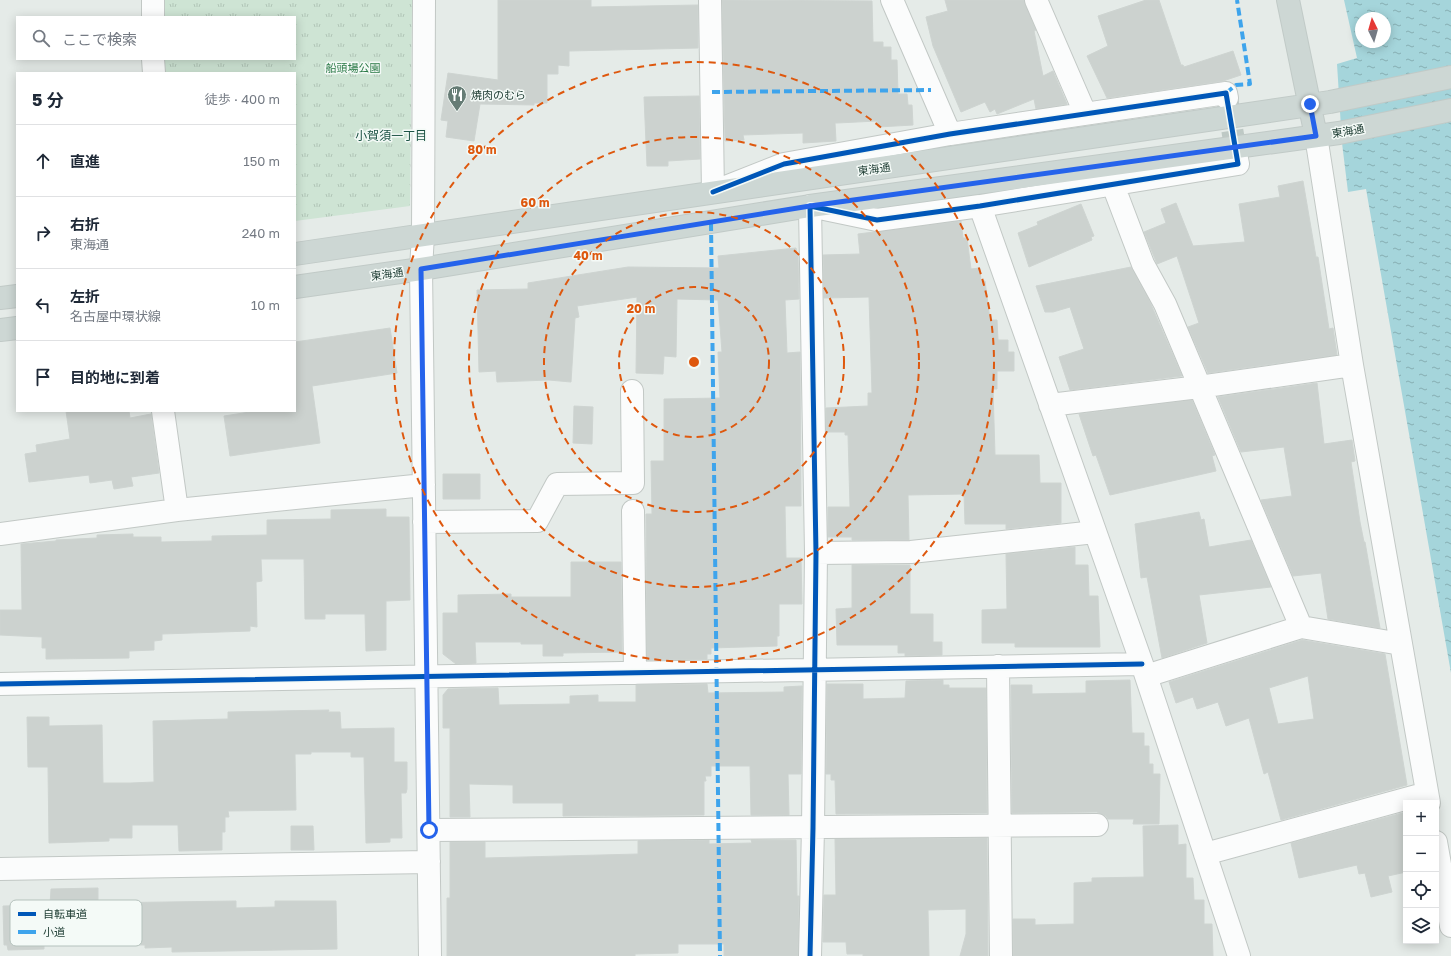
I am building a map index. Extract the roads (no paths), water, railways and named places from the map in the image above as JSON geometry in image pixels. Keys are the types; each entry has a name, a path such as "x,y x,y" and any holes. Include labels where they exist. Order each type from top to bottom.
{"main road":[{"path":"1288,0 1320,103 1316,136"},
{"name":"東海通","path":"296,254 1320,103 1451,77"},
{"name":"東海通","path":"296,288 810,206 1339,133 1451,110"},
{"path":"0,298 16,296"},
{"path":"0,330 16,328"}],"street":[{"path":"153,0 153,16"},
{"path":"424,0 423,235 421,269 430,956"},
{"path":"710,0 713,192 784,164 950,134 1085,113 1226,94 1227,98"},
{"path":"892,0 950,134"},
{"path":"1036,0 1085,113"},
{"path":"154,60 154,72"},
{"path":"1205,854 1428,798 1352,365 1316,136"},
{"path":"810,956 814,828 816,554 810,206 877,220 980,206 1238,164 1237,159"},
{"path":"1113,185 1143,264 1165,304 1301,627"},
{"path":"980,206 1144,670 1239,956"},
{"path":"1050,405 1199,387 1352,365"},
{"path":"424,522 537,521 557,484 633,483 632,391"},
{"path":"163,412 177,510"},
{"path":"0,534 177,510 424,485"},
{"path":"634,511 634,673"},
{"path":"816,554 911,552 1095,532"},
{"path":"0,684 998,666 1144,670 1301,627 1401,644"},
{"path":"998,666 1001,956"},
{"path":"429,830 1097,825"},
{"path":"1442,849 1451,926"},
{"path":"0,869 429,862"}],"water":[{"path":"1344,0 1451,0 1451,673 1366,189 1348,192 1342,143 1337,64 1357,58"}],"tunnel":[{"path":"1227,98 1237,159"}],"place":[{"name":"焼肉のむら","path":"457,112"}],"district":[{"name":"小賀須一丁目","path":"391,136"}],"park label":[{"name":"船頭場公園","path":"353,68"}]}
